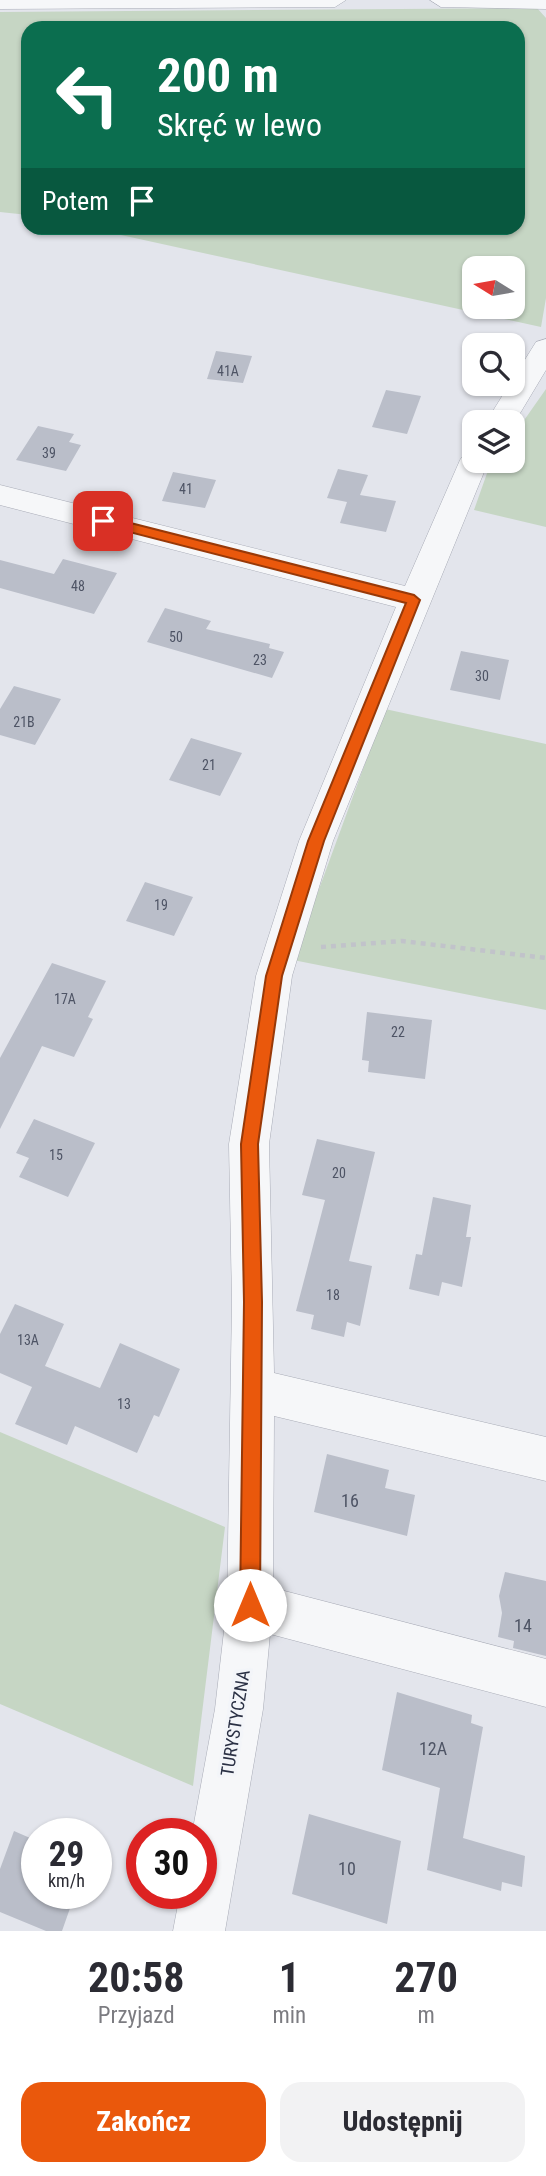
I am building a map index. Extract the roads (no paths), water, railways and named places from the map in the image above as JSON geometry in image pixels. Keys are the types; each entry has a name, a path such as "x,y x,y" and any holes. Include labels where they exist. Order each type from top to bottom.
{"street":[{"path":"0,2 335,0"},
{"path":"441,0 546,2"},
{"path":"507,410 546,348"},
{"name":"TURYSTYCZNA","path":"199,1931 239,1709 250,1605 249,1144 274,976 316,841 414,600 469,473"},
{"path":"0,495 414,600"},
{"path":"251,1389 546,1459"},
{"path":"250,1605 546,1683"}]}
